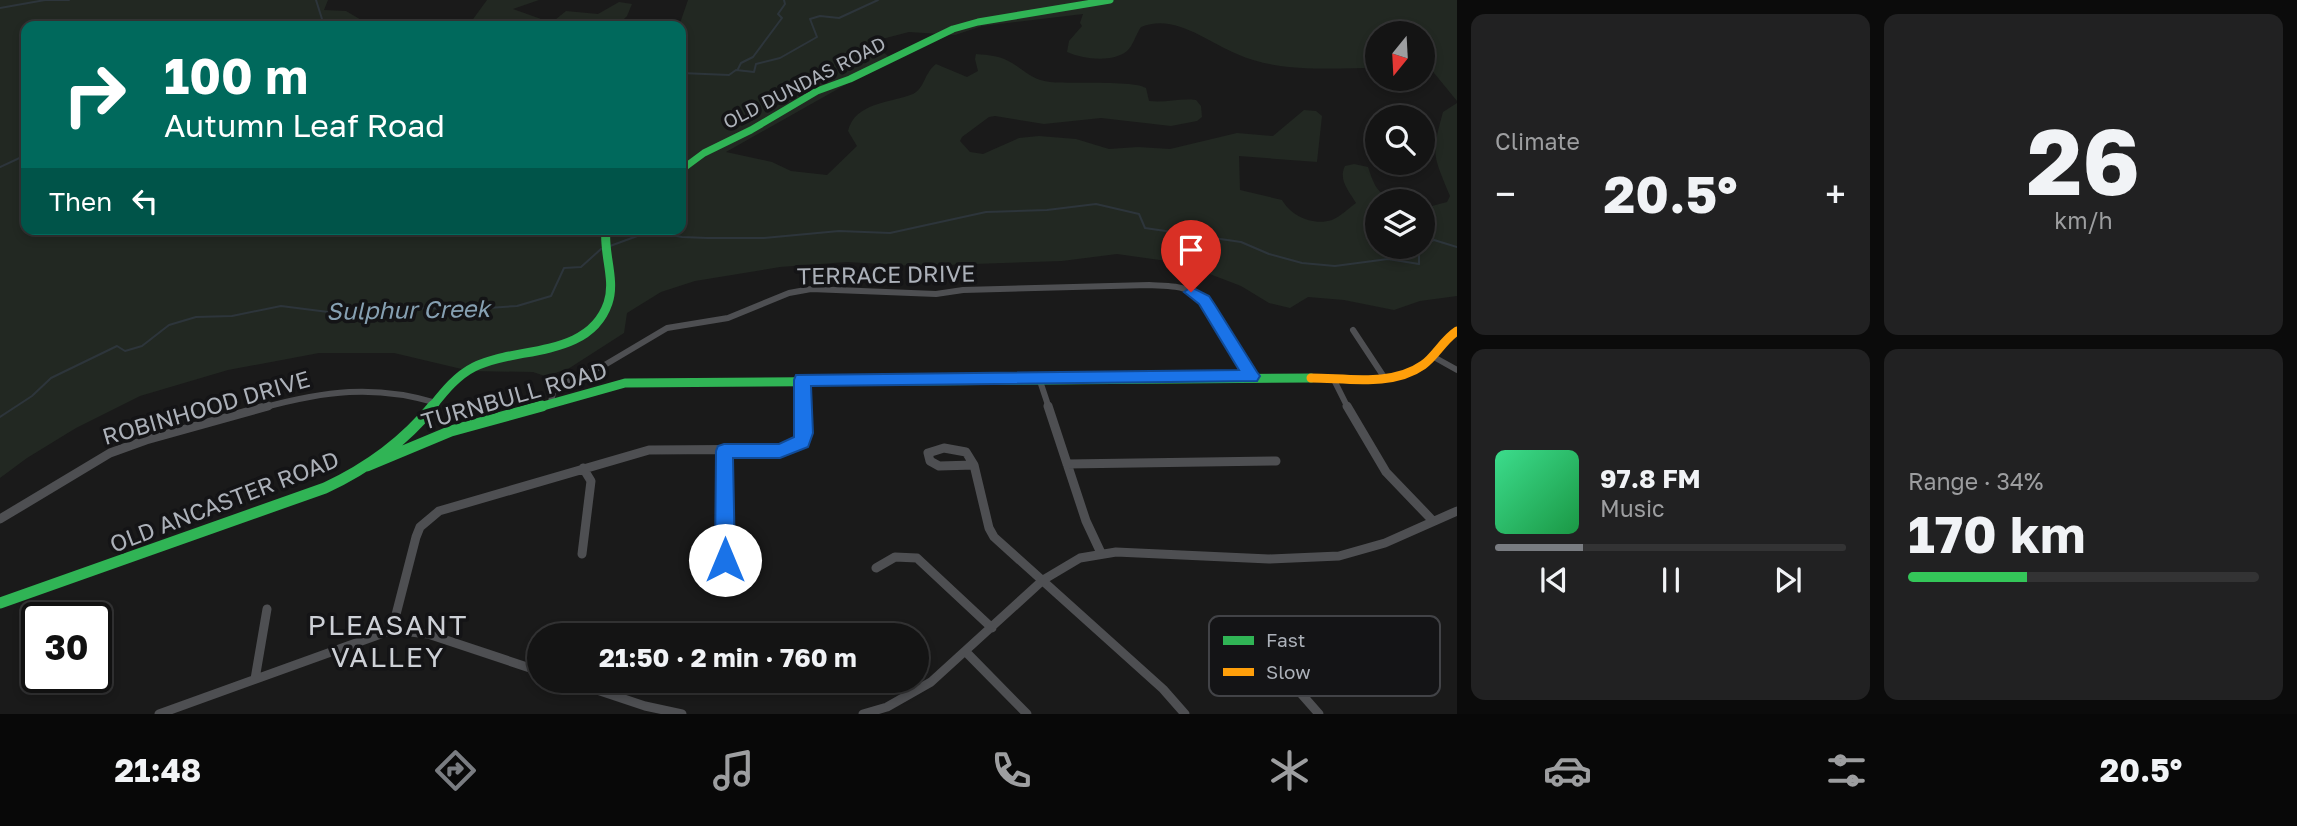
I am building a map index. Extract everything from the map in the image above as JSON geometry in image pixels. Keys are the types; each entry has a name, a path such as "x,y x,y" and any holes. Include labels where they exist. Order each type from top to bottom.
{"street":[{"name":"OLD DUNDAS ROAD","path":"686,166 704,153 751,130 817,91 849,79 953,29 1110,0"},
{"name":"OLD ANCASTER ROAD","path":"0,603 280,505 367,466 414,428 462,375 477,366 560,347 587,332 603,313 611,296 612,276 604,244 605,235"},
{"name":"TERRACE DRIVE","path":"551,402 554,387 603,366 667,328 728,318 789,293 811,289 936,294 963,290 1149,285 1173,287 1191,292 1204,300 1251,376"},
{"path":"1353,330 1384,377"},
{"name":"TURNBULL ROAD","path":"367,466 451,430 625,383 1384,377 1420,367 1432,356 1444,336 1457,331"},
{"path":"1432,356 1457,370"},
{"path":"1039,378 1086,521 1101,553"},
{"path":"1333,378 1355,422 1386,472 1433,521"},
{"path":"392,630 416,537 430,517 439,511 649,450 780,451 802,442 802,380"},
{"name":"ROBINHOOD DRIVE","path":"0,519 109,453 278,402 349,389 404,392 437,403"},
{"path":"974,465 939,466 930,461 928,453 936,449 961,449 971,455 974,465 989,528 994,537 1163,689 1185,714"},
{"path":"724,451 725,560"},
{"path":"1067,464 1276,461"},
{"path":"582,554 591,481 583,468"},
{"path":"863,714 913,695 965,652 1041,582 1079,558 1101,553 1300,559 1339,556 1371,549 1457,511"},
{"path":"876,568 890,558 903,554 917,558 992,628"},
{"path":"255,679 267,609"},
{"path":"160,714 392,630 428,634 527,667"},
{"path":"965,652 1027,714"},
{"path":"601,693 644,710 682,714"},
{"path":"1303,696 1319,714"}],"shaded area":[{"path":"0,0 328,0 324,10 346,11 363,21 21,21 21,235 686,235 686,21 681,21 688,0 1457,0 1457,101 1435,74 1435,21 1365,21 1365,68 1306,68 1253,60 1178,26 1166,24 1141,27 1131,46 1121,55 1097,59 1081,56 1067,52 1069,41 1082,26 1080,23 1083,14 982,26 955,35 909,32 882,39 879,48 891,59 726,152 772,162 791,171 827,175 857,146 848,131 858,114 875,105 913,94 936,64 967,77 978,71 976,54 990,55 1008,61 1044,81 1129,84 1146,88 1149,101 1196,100 1201,106 1202,117 1197,121 1171,126 1101,118 1044,124 995,116 989,117 962,137 960,141 970,152 983,154 1019,138 1039,136 1076,139 1109,149 1170,149 1237,133 1273,136 1304,110 1316,111 1322,116 1317,162 1239,156 1240,190 1282,200 1297,215 1310,221 1325,222 1338,217 1356,203 1344,181 1345,166 1354,164 1365,166 1365,175 1371,175 1378,189 1365,189 1365,259 1435,259 1435,205 1447,202 1450,196 1437,163 1435,147 1443,112 1457,103 1457,296 1420,301 1394,310 1344,300 1308,297 1290,308 1269,303 1241,286 1181,263 1117,254 1062,261 915,266 847,262 780,267 695,281 661,292 627,313 624,333 568,369 545,376 533,372 470,371 394,353 319,353 228,370 140,396 76,428 0,478"},
{"path":"487,0 539,0 513,9 541,19 555,20 566,11 598,14 619,2 632,4 622,21 472,21"}],"waterway":[{"path":"0,8 45,0 69,0"},
{"path":"316,0 321,21"},
{"path":"738,69 741,63 753,57 782,18 778,14 785,4 784,0"},
{"path":"686,73 729,75 736,70 754,72 756,64 780,58 817,37 810,19 820,16 839,18 878,0"},
{"path":"0,167 21,157"},
{"path":"672,235 764,238 839,231 890,233 986,212 1047,210 1096,204 1139,214 1145,228 1241,242 1269,254 1302,263 1335,266 1388,259"},
{"path":"610,246 640,235"},
{"path":"1435,240 1457,247"},
{"name":"Sulphur Creek","path":"0,417 32,396 51,378 117,346 125,351 142,346 169,325 196,317 232,316 281,306 344,314 415,308 473,309 517,306 551,296 564,268 581,267 601,249"},
{"path":"1388,259 1419,264 1419,259"}],"traffic: fast":[{"path":"686,166 704,153 751,130 817,91 850,79 953,29 978,22 1110,0"},
{"path":"0,603 273,509 342,481 366,467 416,426 451,385 467,371 493,360 562,344 592,327 604,312 610,292 605,235"},
{"path":"367,466 451,431 625,383 1311,378"}],"traffic: slow":[{"path":"1311,378 1368,379 1410,372 1427,362 1447,338 1457,331"}],"district":[{"name":"PLEASANT VALLEY","path":"388,640"}],"route":[{"path":"725,560 724,451 780,451 802,442 802,380 1251,376 1204,300 1191,292"}]}
